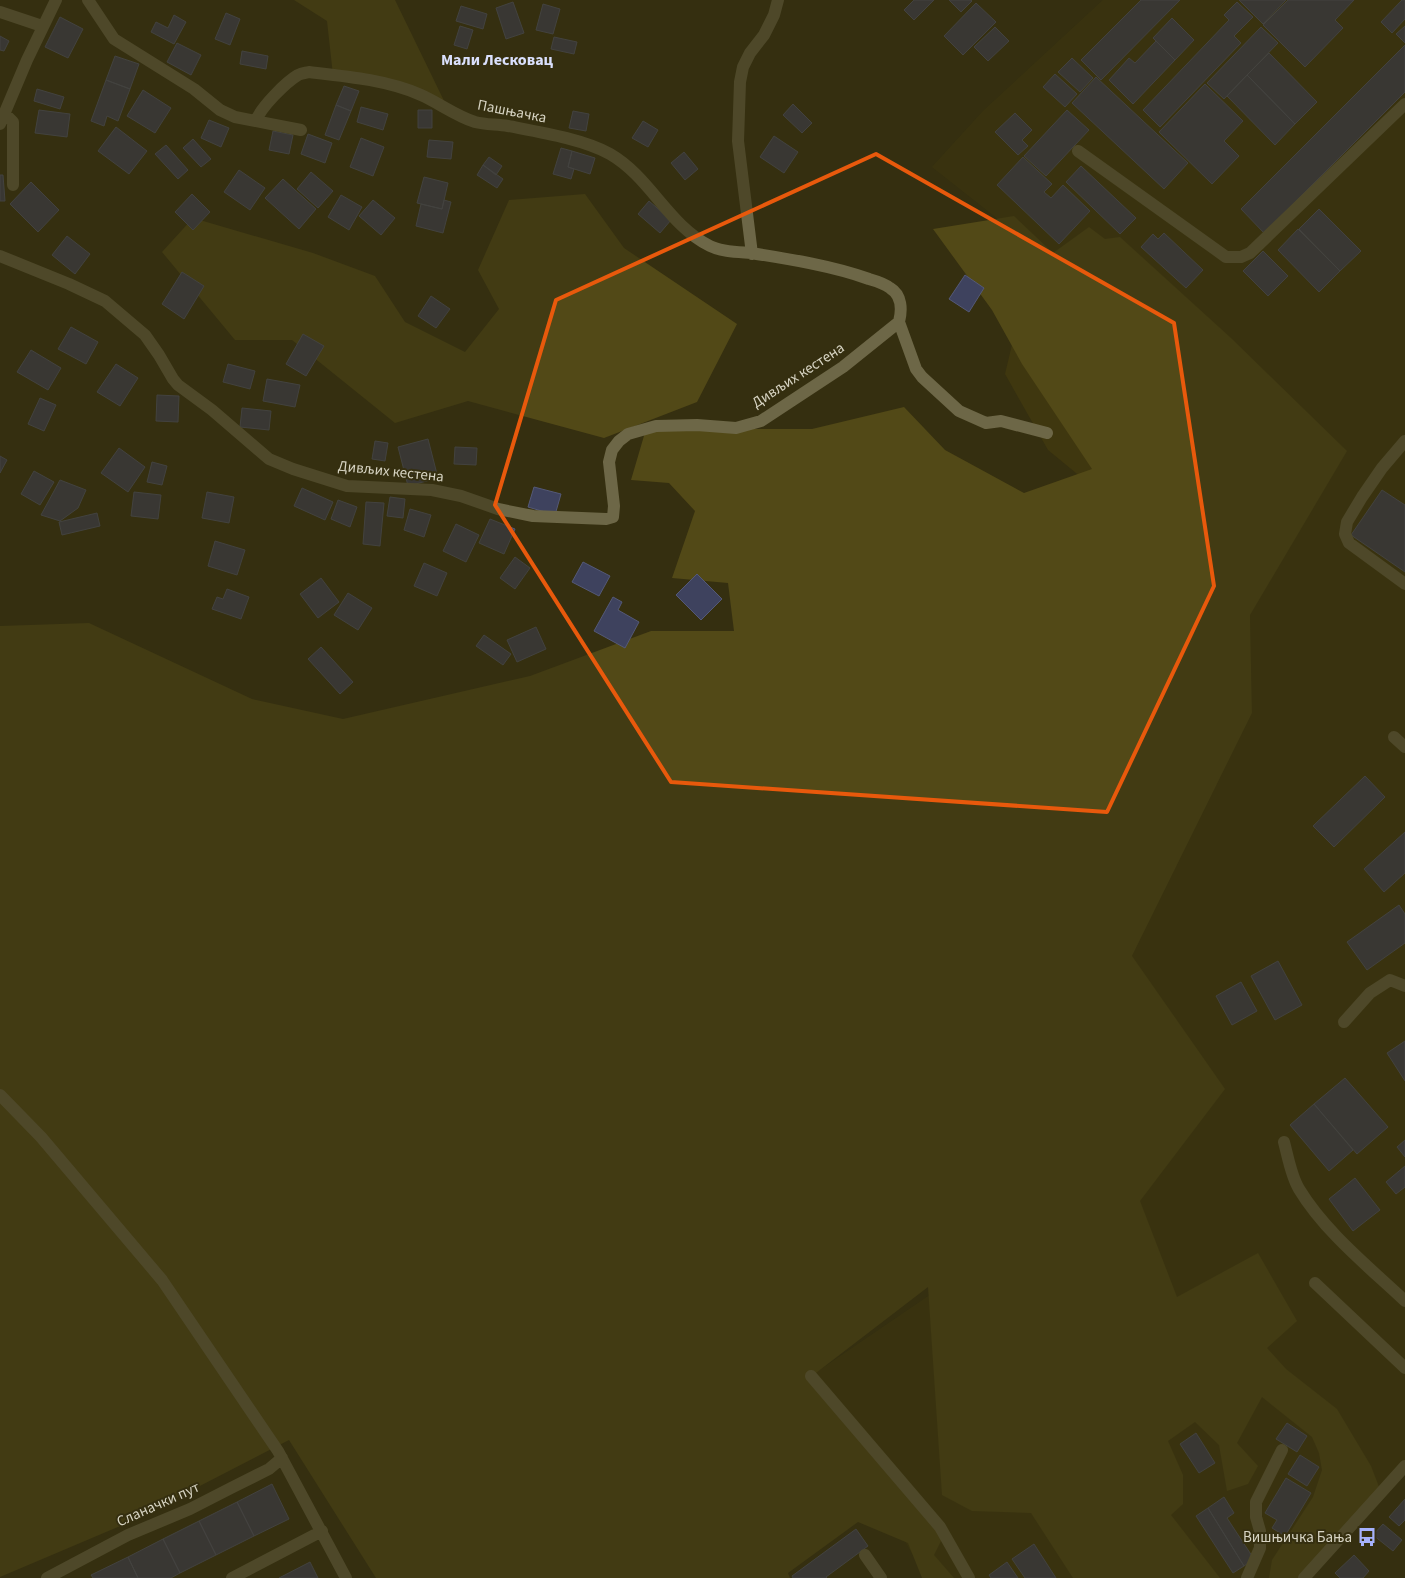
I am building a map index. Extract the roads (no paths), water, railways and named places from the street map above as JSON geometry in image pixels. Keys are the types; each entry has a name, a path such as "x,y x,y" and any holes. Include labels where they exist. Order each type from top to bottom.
{"street":[{"path":"14,185 13,122 3,111 56,0"},
{"path":"88,0 114,39 194,89 230,116 301,130"},
{"path":"778,0 774,15 764,36 750,53 743,67 740,82 738,141 752,254 858,275 891,288 897,294 902,309 899,322 916,369 922,377 959,411 986,422 1001,421 1047,433"},
{"path":"0,12 42,26"},
{"name":"Пашњачка","path":"256,121 260,111 300,73 310,72 333,75 388,85 419,94 474,122 509,126 594,146 611,155 639,178 682,226 698,239 717,249 752,254"},
{"path":"1078,152 1226,257 1240,257 1250,252 1405,104"},
{"name":"Дивљих кестена","path":"0,256 105,301 145,335 178,385 212,410 269,459 293,469 347,486 432,490 461,496 498,509 533,516 613,517 614,506 609,462 612,450 628,434 656,426 736,428 761,421 843,367 899,322"},
{"path":"1405,441 1382,468 1362,497 1347,522 1345,534 1349,543 1405,584"},
{"path":"1394,737 1405,747"},
{"path":"1344,1022 1370,993 1390,980 1405,986"},
{"path":"0,1095 41,1137 162,1280 280,1454 346,1578"},
{"path":"1284,1142 1298,1188 1316,1212 1343,1243 1405,1301"},
{"path":"1315,1283 1405,1368"},
{"path":"812,1376 940,1527 969,1578"},
{"path":"1247,1578 1260,1548 1256,1502 1282,1450"},
{"name":"Сланачки пут","path":"47,1578 128,1534 190,1509 268,1469 280,1454"},
{"path":"1309,1577 1404,1470"},
{"path":"232,1578 322,1531"},
{"path":"865,1554 881,1578"}],"place":[{"name":"Вишњичка Бања","path":"1367,1537"}],"district":[{"name":"Мали Лесковац","path":"497,59"}]}
